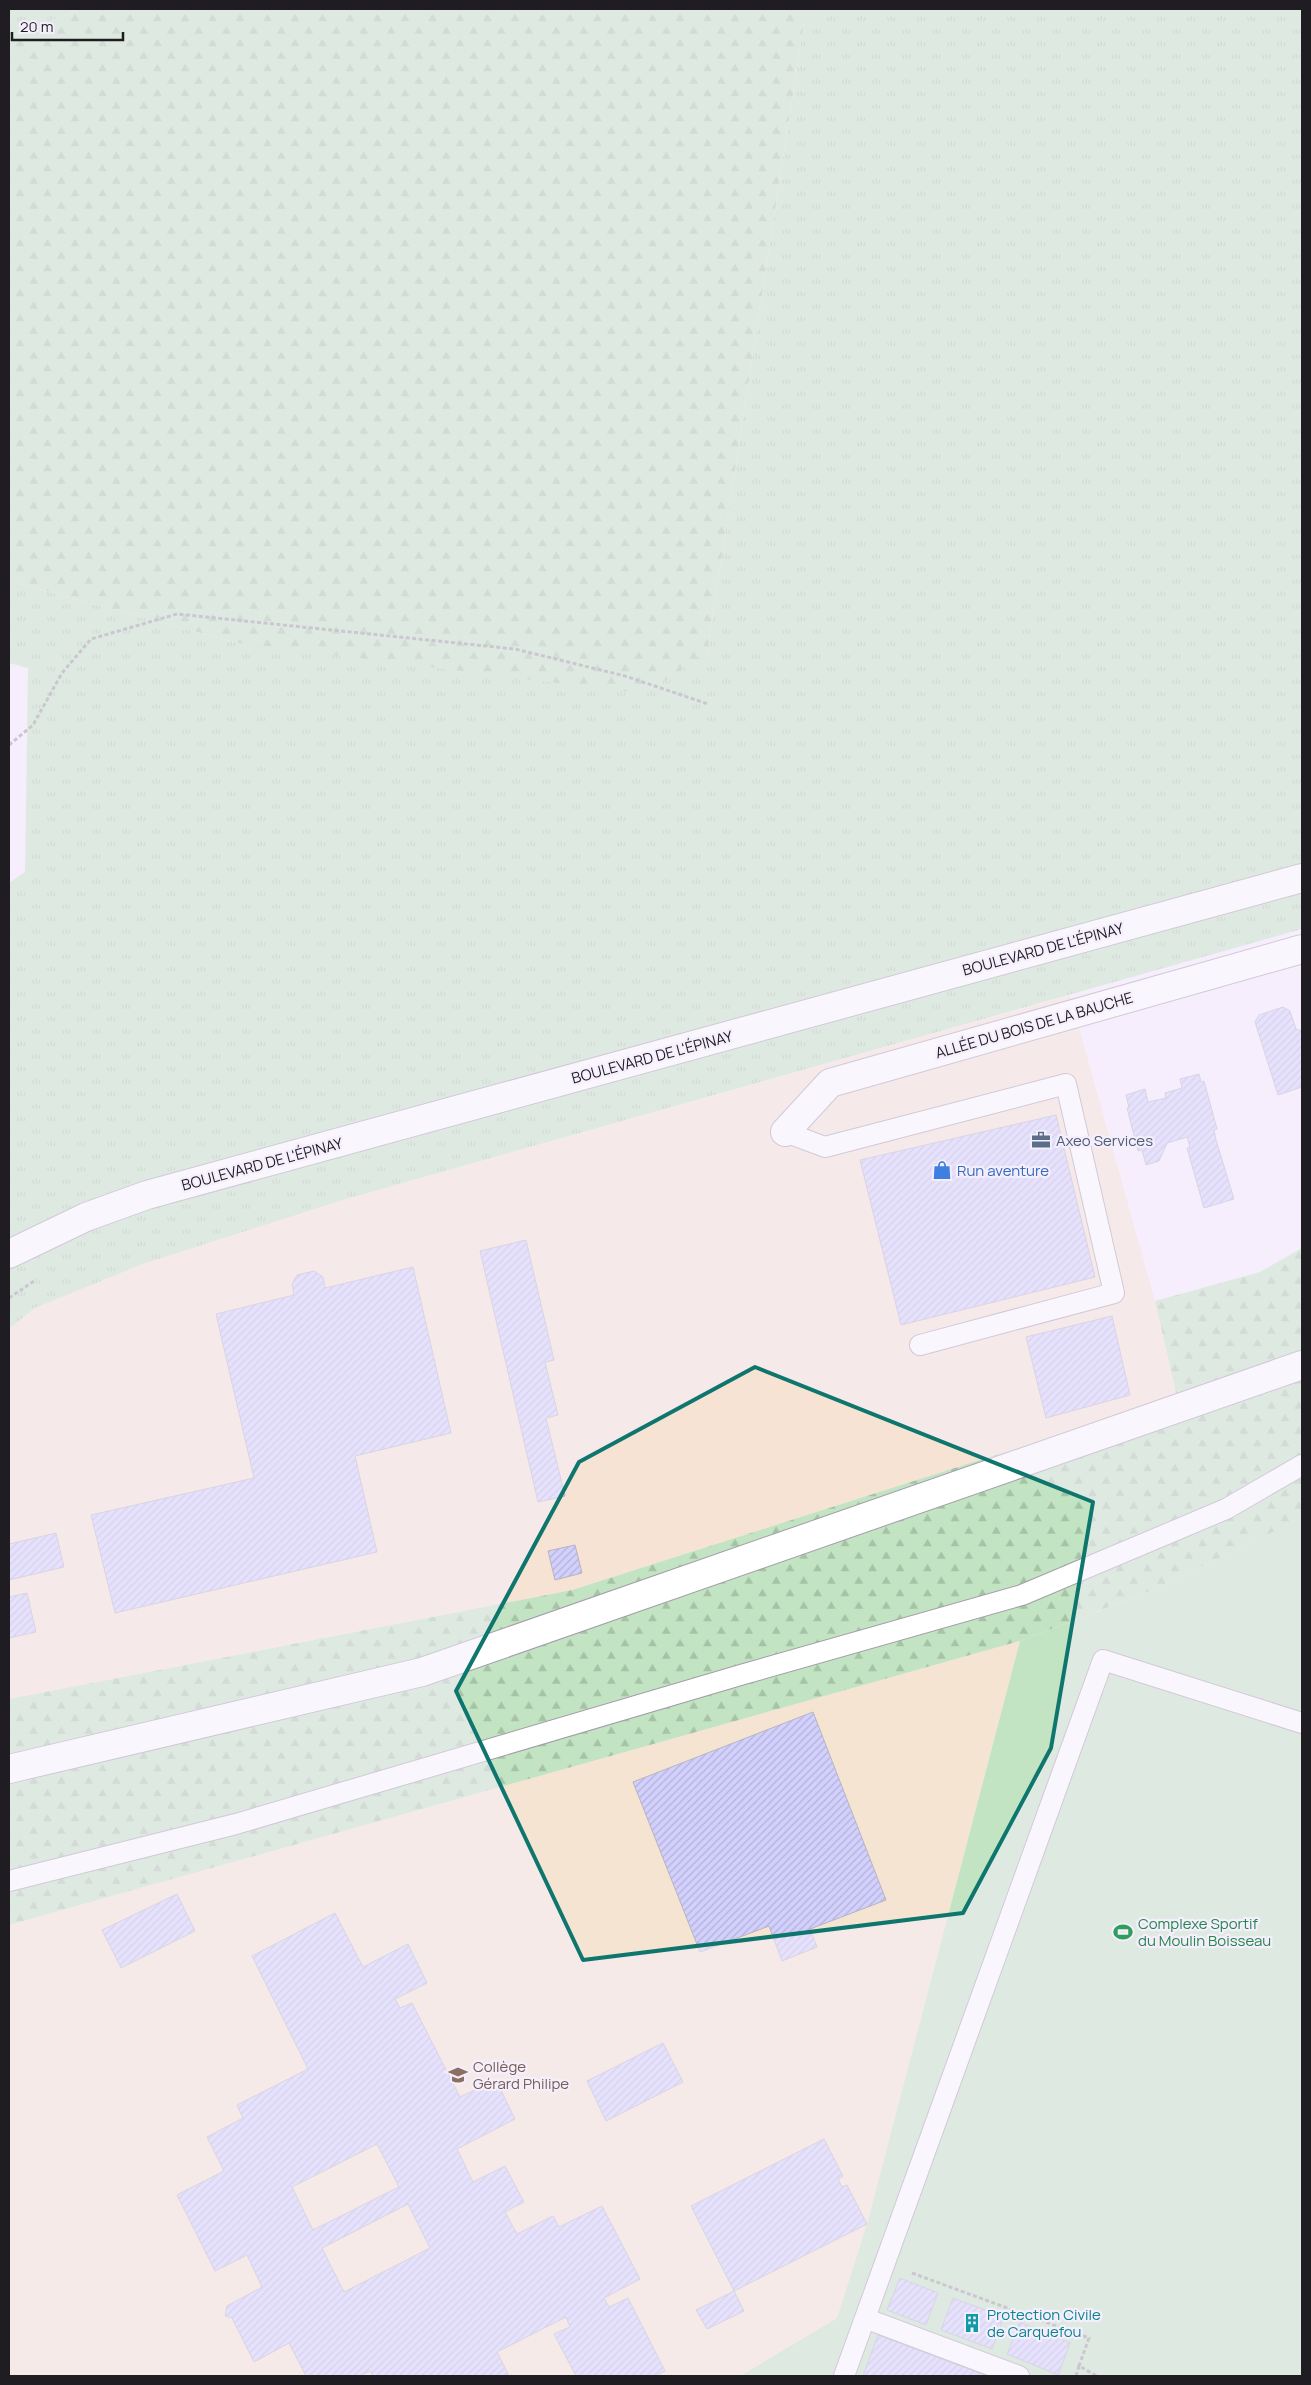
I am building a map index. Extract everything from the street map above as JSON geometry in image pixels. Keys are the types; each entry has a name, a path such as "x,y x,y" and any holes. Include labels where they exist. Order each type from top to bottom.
{"street":[{"name":"BOULEVARD DE L'ÉPINAY","path":"9,1254 86,1217 165,1190 1302,878"},
{"name":"ALLÉE DU BOIS DE LA BAUCHE","path":"785,1132 830,1083 1302,948"},
{"path":"9,1769 422,1672 1302,1365"}],"lane":[{"path":"785,1132 825,1147 1066,1084 1114,1293 920,1345"},
{"path":"9,1881 236,1824 744,1674 1022,1595 1226,1509 1302,1465"},
{"path":"844,2376 867,2318 1103,1660 1302,1723"},
{"path":"867,2318 1019,2376"}],"path":[{"path":"9,745 32,725 62,674 91,639 177,614 515,649 626,676 708,704"},
{"path":"886,2264 1090,2338 1076,2376"},
{"path":"1080,2366 1097,2376"}],"highlighted area":[{"path":"755,1367 1093,1502 1051,1748 963,1913 583,1960 456,1691 579,1462"}],"shaded area":[{"path":"1070,995 1155,1301 1177,1397 572,1590 9,1699 9,1329 35,1308 143,1264 343,1200"},
{"name":"Collège Gérard Philipe","path":"1020,1641 867,2224 837,2318 740,2376 9,2376 9,1925"}],"green space":[{"path":"9,9 81,9 9,37"},
{"path":"81,9 806,9 707,652 645,694 238,643 9,581 9,37"},
{"path":"806,9 1302,9 1302,929 343,1200 143,1264 35,1308 9,1329 9,883 25,872 28,668 9,663 9,581 238,643 707,652"},
{"path":"1302,1248 1302,1518 1293,1523 1146,1593 1020,1641 9,1925 9,1699 572,1590 1177,1397 1155,1301 1260,1272"},
{"name":"Complexe Sportif du Moulin Boisseau","path":"1302,1518 1302,2376 740,2376 837,2318 867,2224 1020,1641 1146,1593"}],"building":[{"path":"1283,1007 1290,1011 1296,1029 1302,1031 1302,1087 1278,1095 1255,1022 1259,1015"},
{"path":"1199,1074 1201,1082 1204,1081 1217,1129 1214,1130 1216,1140 1234,1199 1204,1208 1187,1148 1190,1147 1187,1137 1167,1143 1159,1161 1146,1165 1142,1150 1138,1151 1127,1108 1129,1108 1126,1095 1145,1089 1148,1102 1166,1098 1165,1093 1182,1088 1180,1079"},
{"path":"1056,1115 1095,1277 901,1325 860,1160"},
{"path":"526,1240 554,1360 545,1362 558,1415 546,1418 565,1496 538,1502 480,1251"},
{"path":"413,1267 451,1433 355,1456 377,1552 115,1613 91,1515 254,1478 216,1314 294,1295 292,1284 297,1275 314,1271 323,1277 325,1288"},
{"path":"1112,1316 1130,1395 1046,1418 1026,1337"},
{"path":"56,1533 64,1567 9,1580 9,1544"},
{"path":"575,1545 582,1573 555,1580 548,1551"},
{"path":"27,1593 36,1632 9,1638 9,1597"},
{"path":"813,1712 886,1900 810,1929 817,1947 782,1961 769,1926 700,1952 633,1782"},
{"path":"177,1894 195,1931 121,1968 102,1930"},
{"path":"335,1913 363,1967 408,1944 427,1983 395,1999 400,2008 412,2003 460,2097 496,2080 515,2119 457,2149 473,2182 505,2166 524,2202 505,2212 517,2234 553,2216 559,2227 602,2206 640,2279 604,2298 609,2307 628,2298 665,2371 655,2376 576,2376 554,2334 570,2327 566,2317 497,2352 509,2376 373,2376 370,2371 359,2376 306,2376 289,2343 254,2362 232,2318 225,2316 227,2306 262,2287 247,2255 215,2271 177,2195 224,2171 207,2137 243,2118 237,2105 308,2069 252,1956","holes":["377,2144 399,2187 313,2230 292,2187","408,2204 430,2248 344,2292 322,2248"]},
{"path":"663,2043 683,2082 606,2121 587,2081"},
{"path":"824,2139 843,2176 838,2179 842,2187 847,2185 867,2224 734,2291 691,2206"},
{"path":"900,2278 938,2293 926,2325 887,2310"},
{"path":"734,2291 744,2311 707,2329 696,2310"},
{"name":"Protection Civile de Carquefou","path":"953,2298 1004,2317 992,2349 941,2330"},
{"path":"1020,2322 1070,2343 1058,2375 1007,2354"},
{"path":"878,2335 987,2376 863,2376"}],"place":[{"name":"Axeo Services","path":"1041,1140"},
{"name":"Run aventure","path":"942,1170"},
{"name":"Complexe Sportif du Moulin Boisseau","path":"1123,1932"},
{"name":"Collège Gérard Philipe","path":"458,2075"},
{"name":"Protection Civile de Carquefou","path":"972,2323"}]}
